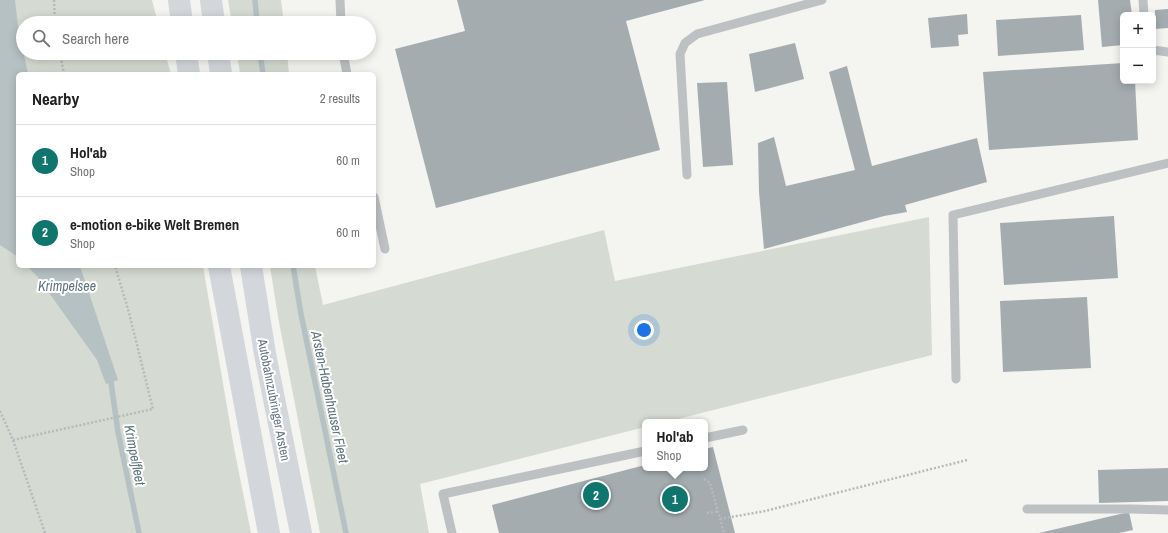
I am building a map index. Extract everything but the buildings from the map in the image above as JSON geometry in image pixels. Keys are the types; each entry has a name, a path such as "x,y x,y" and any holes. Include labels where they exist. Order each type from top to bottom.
{"highway":[{"path":"179,0 181,16"},
{"path":"211,0 213,16"},
{"path":"187,60 189,72"},
{"path":"219,60 221,72"},
{"path":"219,268 269,533"},
{"name":"Autobahnzubringer Arsten","path":"251,268 265,354 300,533"}],"lane":[{"path":"340,0 341,16"},
{"path":"688,175 680,54 685,43 697,34 822,0"},
{"path":"1143,0 1144,12"},
{"path":"1156,50 1168,52"},
{"path":"344,60 347,72"},
{"path":"956,379 953,215 1168,163"},
{"path":"376,206 385,249"},
{"path":"708,437 743,430"},
{"path":"452,533 443,494 642,452"},
{"path":"1027,509 1131,508 1168,510"}],"path":[{"path":"54,0 55,16"},
{"path":"61,60 64,72"},
{"path":"13,440 153,409 128,309 116,268"},
{"path":"0,411 13,440 45,533"},
{"path":"720,519 764,511 967,460"},
{"path":"704,479 710,483 724,533"},
{"path":"707,513 718,511"}],"shaded area":[{"path":"0,0 152,0 156,16 16,16 16,60 167,60 170,72 16,72 16,268 203,268 234,448 251,533 0,533"},
{"path":"228,0 281,0 283,16 231,16"},
{"path":"238,60 288,60 289,72 240,72"},
{"path":"929,217 932,355 678,419 642,419 642,428 420,484 429,533 320,533 278,317 270,268 315,268 323,305 604,230 615,281"}],"water":[{"name":"Krimpelsee","path":"0,0 15,0 17,16 16,60 25,60 28,72 16,72 16,256 0,245"},
{"name":"Krimpelsee","path":"29,268 81,268 118,380 106,384 97,360 37,276"}],"waterway":[{"name":"Arsten-Habenhauser Fleet","path":"255,0 256,16"},
{"name":"Arsten-Habenhauser Fleet","path":"261,60 263,72"},
{"name":"Arsten-Habenhauser Fleet","path":"293,268 301,314 346,533"},
{"name":"Krimpelfleet","path":"111,382 118,432 139,533"}],"place":[{"name":"e-motion e-bike Welt Bremen","path":"596,495"},
{"name":"Hol'ab","path":"675,499"}]}
